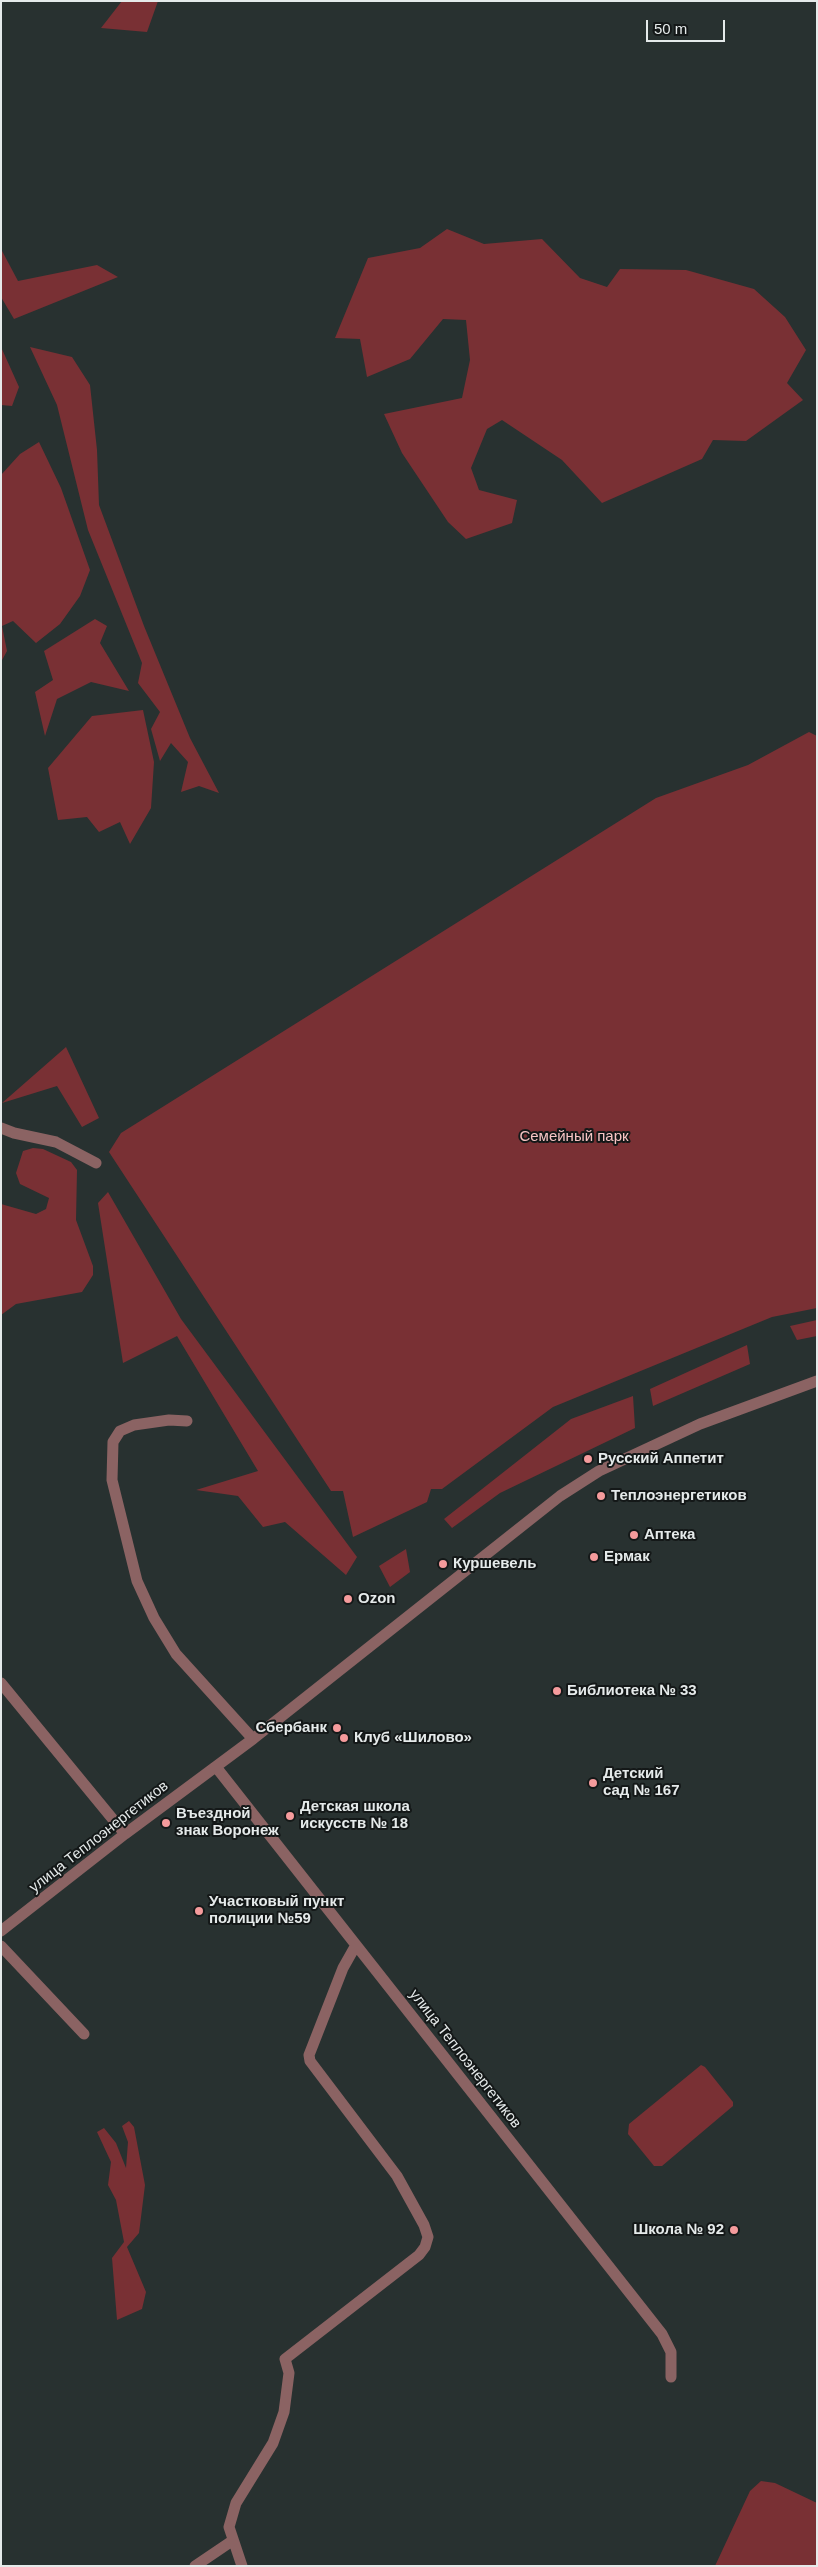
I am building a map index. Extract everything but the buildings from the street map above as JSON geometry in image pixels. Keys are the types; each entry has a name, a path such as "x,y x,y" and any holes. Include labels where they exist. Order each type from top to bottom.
{"street":[{"path":"1,1128 56,1142 96,1163"},
{"name":"улица Теплоэнергетиков","path":"1,1932 125,1834 253,1739 552,1502 599,1471 700,1424 817,1381"},
{"path":"187,1420 170,1420 134,1425 120,1432 113,1442 112,1480 137,1581 154,1618 176,1654 253,1739"},
{"path":"1,1683 125,1834"},
{"name":"улица Теплоэнергетиков","path":"216,1767 662,2334 671,2352 671,2377"},
{"path":"242,2566 232,2541 229,2527 236,2503 273,2443 284,2412 288,2373 284,2359 419,2255 425,2247 428,2237 397,2176 310,2061 309,2055 343,1968 356,1945"},
{"path":"1,1946 84,2034"},
{"path":"195,2566 232,2541"}],"green space":[{"path":"122,1 158,1 147,32 101,28"},
{"path":"447,229 484,244 542,239 580,278 607,287 620,269 686,270 754,289 785,317 806,350 787,383 803,400 746,441 713,440 702,459 602,503 562,460 502,420 487,429 471,468 479,490 517,500 512,523 466,539 448,522 402,453 384,414 462,398 470,360 466,320 443,319 410,359 367,377 360,339 335,338 368,258 420,248"},
{"path":"1,249 18,281 97,265 118,277 14,319 1,297"},
{"path":"1,347 19,387 12,406 1,405"},
{"path":"30,347 72,357 90,385 97,450 99,505 144,626 190,738 219,793 199,786 181,792 188,762 171,743 160,761 151,729 160,712 138,683 142,663 88,530 57,405"},
{"path":"39,442 61,488 90,570 80,596 60,624 36,643 13,621 2,626 7,651 1,662 1,475 20,454"},
{"path":"95,619 107,626 100,643 129,691 91,682 57,699 45,736 35,692 53,680 44,651"},
{"path":"143,710 154,762 151,808 130,844 120,822 99,832 87,817 58,820 48,768 92,716"},
{"name":"Семейный парк","path":"809,732 817,736 817,1308 772,1317 553,1407 442,1489 431,1489 427,1502 353,1537 343,1491 331,1491 109,1152 121,1133 656,798 748,765"},
{"path":"66,1047 99,1118 82,1127 57,1086 2,1103"},
{"path":"33,1148 43,1149 71,1162 77,1170 76,1220 93,1266 93,1275 82,1292 16,1304 1,1315 1,1204 36,1214 46,1209 49,1198 20,1184 16,1173 23,1151"},
{"path":"108,1192 181,1319 357,1557 346,1575 285,1522 263,1527 238,1496 196,1490 258,1471 177,1336 123,1363 98,1203"},
{"path":"817,1320 817,1336 797,1340 790,1326"},
{"path":"747,1345 750,1364 653,1406 650,1389"},
{"path":"633,1396 635,1428 500,1493 452,1528 444,1519 571,1419"},
{"path":"406,1549 410,1572 390,1587 379,1566"},
{"path":"701,2065 705,2067 733,2102 733,2106 662,2166 654,2166 628,2134 629,2124"},
{"path":"129,2121 134,2127 145,2185 139,2233 127,2247 146,2292 142,2309 117,2320 112,2258 124,2242 116,2200 108,2185 111,2162 97,2132 104,2128 116,2143 126,2168 128,2142 122,2126"},
{"path":"761,2481 775,2483 817,2503 817,2566 715,2566 750,2491"}],"place":[{"name":"Русский Аппетит","path":"588,1459"},
{"name":"Теплоэнергетиков","path":"601,1496"},
{"name":"Аптека","path":"634,1535"},
{"name":"Ермак","path":"594,1557"},
{"name":"Куршевель","path":"443,1564"},
{"name":"Ozon","path":"348,1599"},
{"name":"Библиотека № 33","path":"557,1691"},
{"name":"Сбербанк","path":"337,1728"},
{"name":"Клуб «Шилово»","path":"344,1738"},
{"name":"Детский сад № 167","path":"593,1783"},
{"name":"Детская школа искусств № 18","path":"290,1816"},
{"name":"Въездной знак Воронеж","path":"166,1823"},
{"name":"Участковый пункт полиции №59","path":"199,1911"},
{"name":"Школа № 92","path":"734,2230"}]}
